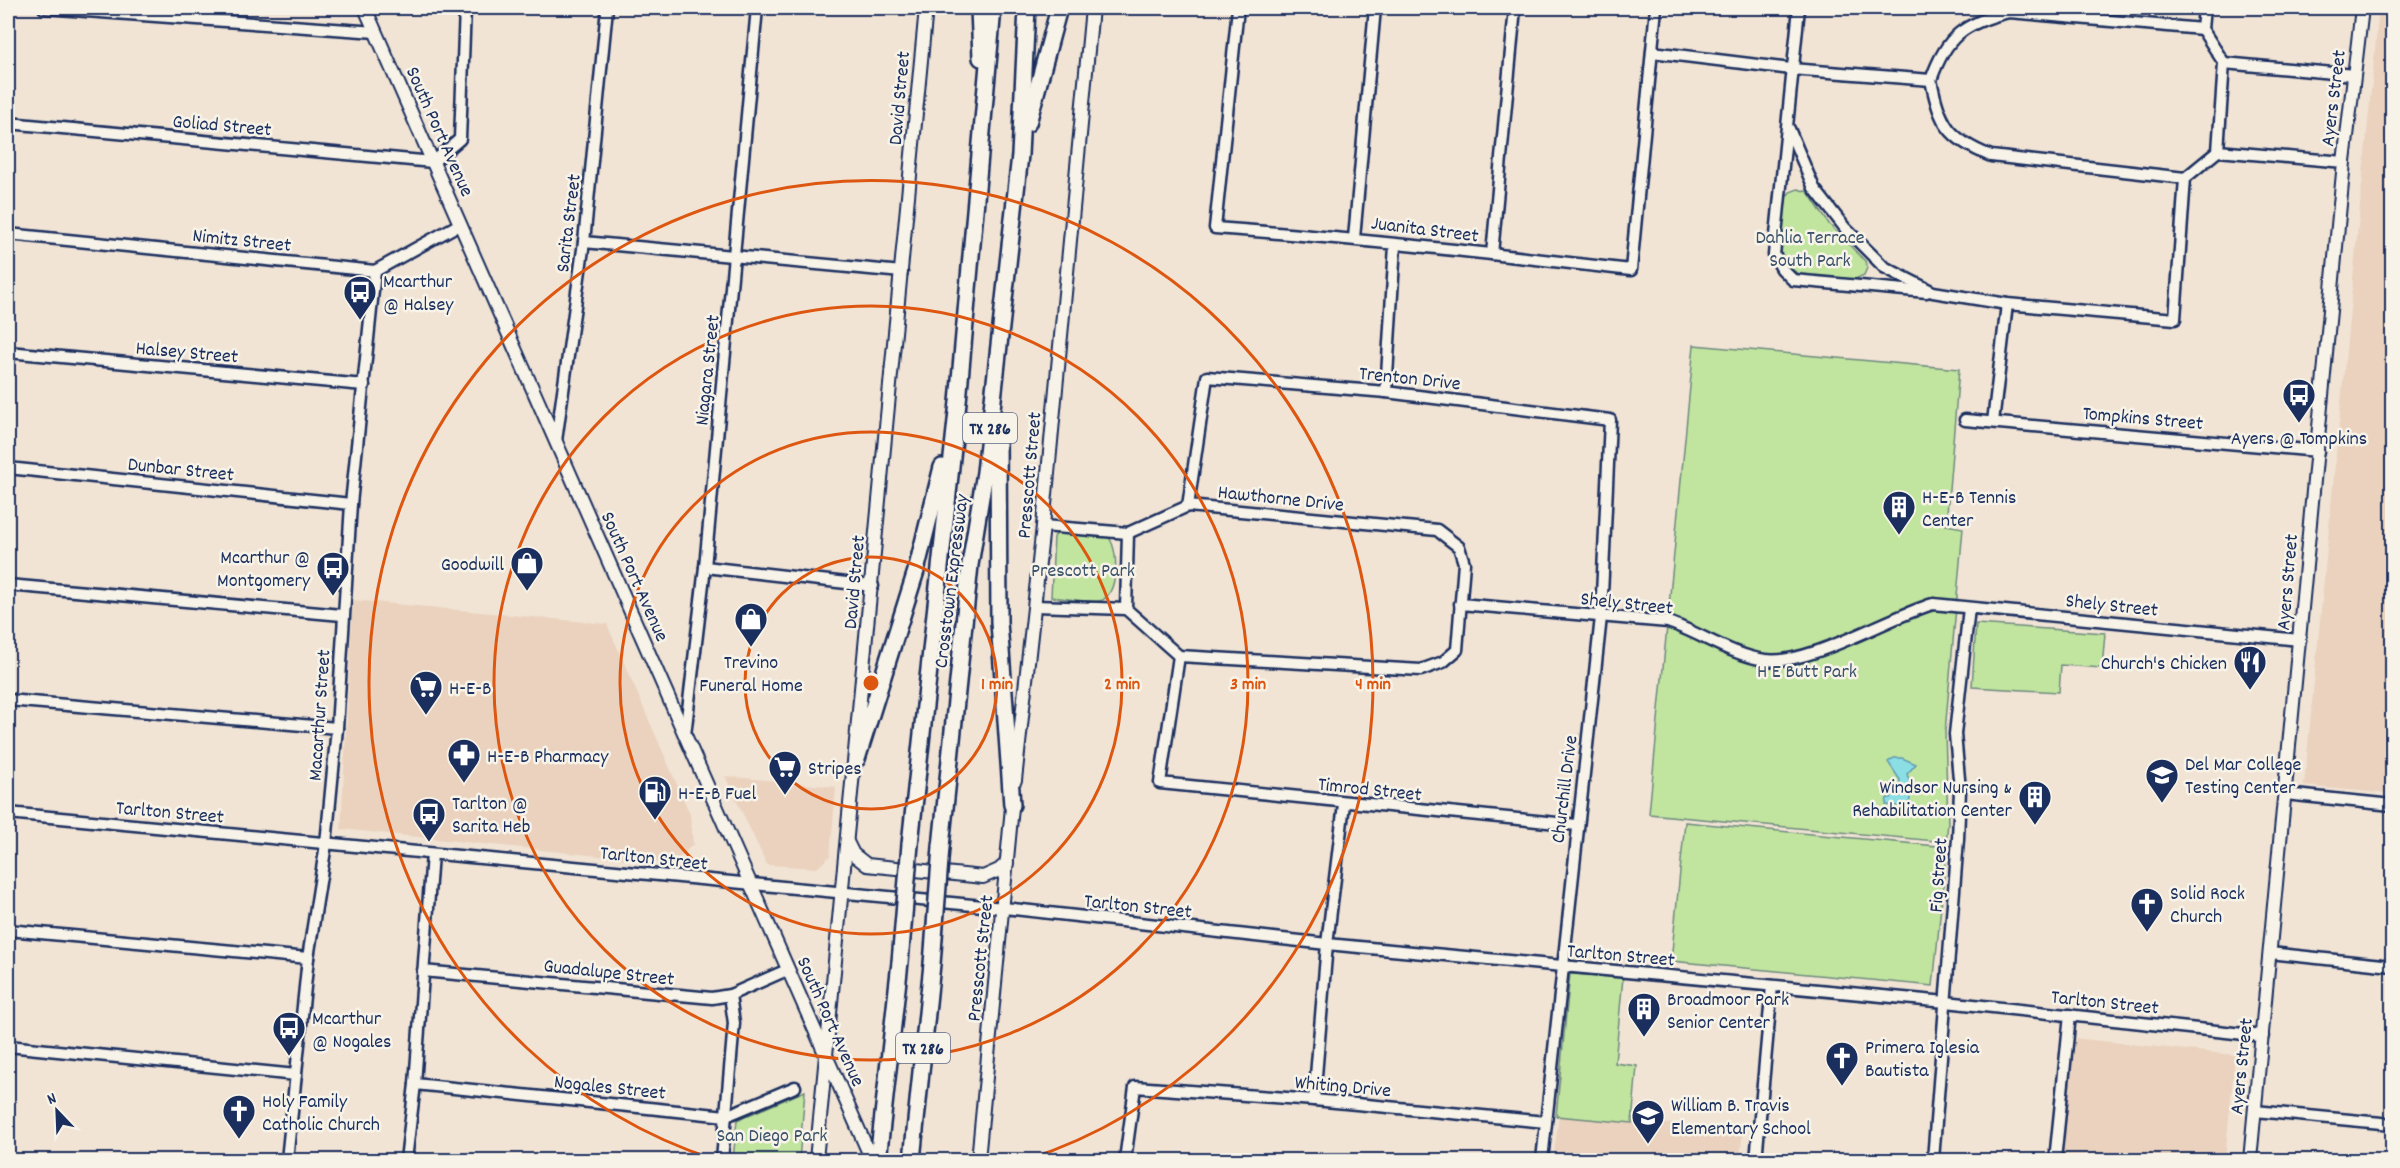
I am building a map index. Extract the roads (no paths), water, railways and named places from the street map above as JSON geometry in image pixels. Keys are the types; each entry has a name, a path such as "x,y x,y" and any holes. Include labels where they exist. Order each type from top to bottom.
{"highway":[{"path":"979,8 983,126"},
{"name":"Crosstown Expressway","path":"878,1161 956,412 993,8"},
{"name":"Crosstown Expressway","path":"912,1161 970,565 985,472 1020,155 1027,8"},
{"path":"1020,155 1059,8"},
{"path":"997,360 999,622 1012,805"},
{"path":"856,759 916,571 956,412"}],"main road":[{"name":"South Port Avenue","path":"366,8 872,1161"},
{"name":"David Street","path":"816,1161 873,586 926,8"},
{"name":"Presscott Street","path":"978,1161 1004,908 1012,805 1043,526 1092,8"},
{"name":"Ayers Street","path":"2250,1161 2301,640 2344,162 2362,8"},
{"path":"847,841 853,854 867,865 983,877 999,870 1007,862"}],"street":[{"path":"44,8 376,32"},
{"path":"433,162 460,139 465,8"},
{"name":"Sarita Street","path":"556,441 584,242 607,8"},
{"name":"Niagara Street","path":"685,735 705,567 757,8"},
{"name":"Juanita Street","path":"1238,8 1215,228 1354,238 1395,245 1631,270 1652,52"},
{"path":"1354,238 1375,8"},
{"path":"1492,254 1515,8"},
{"path":"1656,8 1652,52 1791,69 1931,80"},
{"path":"1799,8 1791,69 1788,129 1774,255 1782,269 1793,280 1933,292 2007,304 2175,319 2185,178"},
{"path":"2204,8 2202,29 2224,63 2218,152"},
{"path":"2202,29 2009,12 1980,19 1956,34 1939,57 1931,80 1937,106 1947,127 1965,146 1990,156 2185,178 2218,152 2344,162"},
{"path":"2224,63 2354,75"},
{"name":"Goliad Street","path":"8,123 433,162"},
{"path":"1788,129 1814,188 1845,228 1884,267 1933,292"},
{"path":"375,271 460,224"},
{"name":"Nimitz Street","path":"8,234 375,271"},
{"path":"584,242 902,272"},
{"path":"1386,392 1395,245"},
{"name":"Macarthur Street","path":"287,1161 308,958 326,844 337,728 342,615 351,504 375,271"},
{"path":"1993,422 2007,304"},
{"name":"Halsey Street","path":"8,352 364,385"},
{"name":"Trenton Drive","path":"1188,506 1207,377 1386,392 1610,420"},
{"name":"Churchill Drive","path":"1542,1161 1601,617 1610,420"},
{"name":"Tompkins Street","path":"1965,420 2318,451"},
{"name":"Dunbar Street","path":"8,468 351,504"},
{"name":"Hawthorne Drive","path":"1043,526 1128,533 1188,506 1437,530 1459,547 1464,563 1460,604"},
{"path":"1126,609 1128,533"},
{"path":"705,567 873,586"},
{"path":"8,585 342,615"},
{"path":"1035,606 1126,609 1179,656 1421,670 1443,662 1457,650 1460,604"},
{"name":"Shely Street","path":"1460,604 1668,622 1696,632 1738,653 1767,660 1796,658 1907,612 1934,604 2301,640"},
{"name":"Fig Street","path":"1933,1161 1960,790 1955,734 1969,608"},
{"name":"Timrod Street","path":"1179,656 1160,783 1344,804 1577,825"},
{"path":"8,700 337,728"},
{"path":"2285,794 2392,805"},
{"path":"1314,1100 1327,944 1344,804"},
{"name":"Tarlton Street","path":"8,813 1004,908 1327,944 1946,1002 2263,1036"},
{"path":"406,1161 415,1084 432,854"},
{"path":"8,930 308,958"},
{"path":"2270,952 2392,966"},
{"name":"Guadalupe Street","path":"423,971 690,998 730,995 787,970"},
{"path":"1756,1161 1772,986"},
{"path":"722,1161 734,1023 730,995"},
{"path":"2055,1161 2070,1015"},
{"path":"8,1046 296,1075"},
{"name":"Nogales Street","path":"415,1084 726,1116 795,1087"},
{"name":"Whiting Drive","path":"1125,1161 1135,1087 1314,1100 1546,1122"},
{"path":"2255,1111 2392,1124"}],"water":[{"path":"1894,758 1902,758 1916,764 1907,774 1911,786 1909,807 1886,805 1887,798 1891,798 1892,794 1889,785 1900,784 1900,780 1888,762"}],"place":[{"name":"Mcarthur @ Halsey","path":"360,321"},
{"name":"Ayers @ Tompkins","path":"2299,424"},
{"name":"H-E-B Tennis Center","path":"1899,536"},
{"name":"Goodwill","path":"527,592"},
{"name":"Mcarthur @ Montgomery","path":"333,597"},
{"name":"Trevino Funeral Home","path":"751,648"},
{"name":"Church's Chicken","path":"2250,691"},
{"name":"H-E-B","path":"426,716"},
{"name":"H-E-B Pharmacy","path":"464,784"},
{"name":"Stripes","path":"785,796"},
{"name":"Del Mar College Testing Center","path":"2162,804"},
{"name":"H-E-B Fuel","path":"655,821"},
{"name":"Windsor Nursing & Rehabilitation Center","path":"2035,826"},
{"name":"Tarlton @ Sarita Heb","path":"429,843"},
{"name":"Solid Rock Church","path":"2147,933"},
{"name":"Broadmoor Park Senior Center","path":"1644,1038"},
{"name":"Mcarthur @ Nogales","path":"289,1057"},
{"name":"Primera Iglesia Bautista","path":"1842,1087"},
{"name":"Holy Family Catholic Church","path":"239,1140"},
{"name":"William B. Travis Elementary School","path":"1648,1145"}],"park label":[{"name":"Dahlia Terrace South Park","path":"1810,248"},
{"name":"Prescott Park","path":"1083,569"},
{"name":"H E Butt Park","path":"1807,670"},
{"name":"San Diego Park","path":"772,1134"}]}
